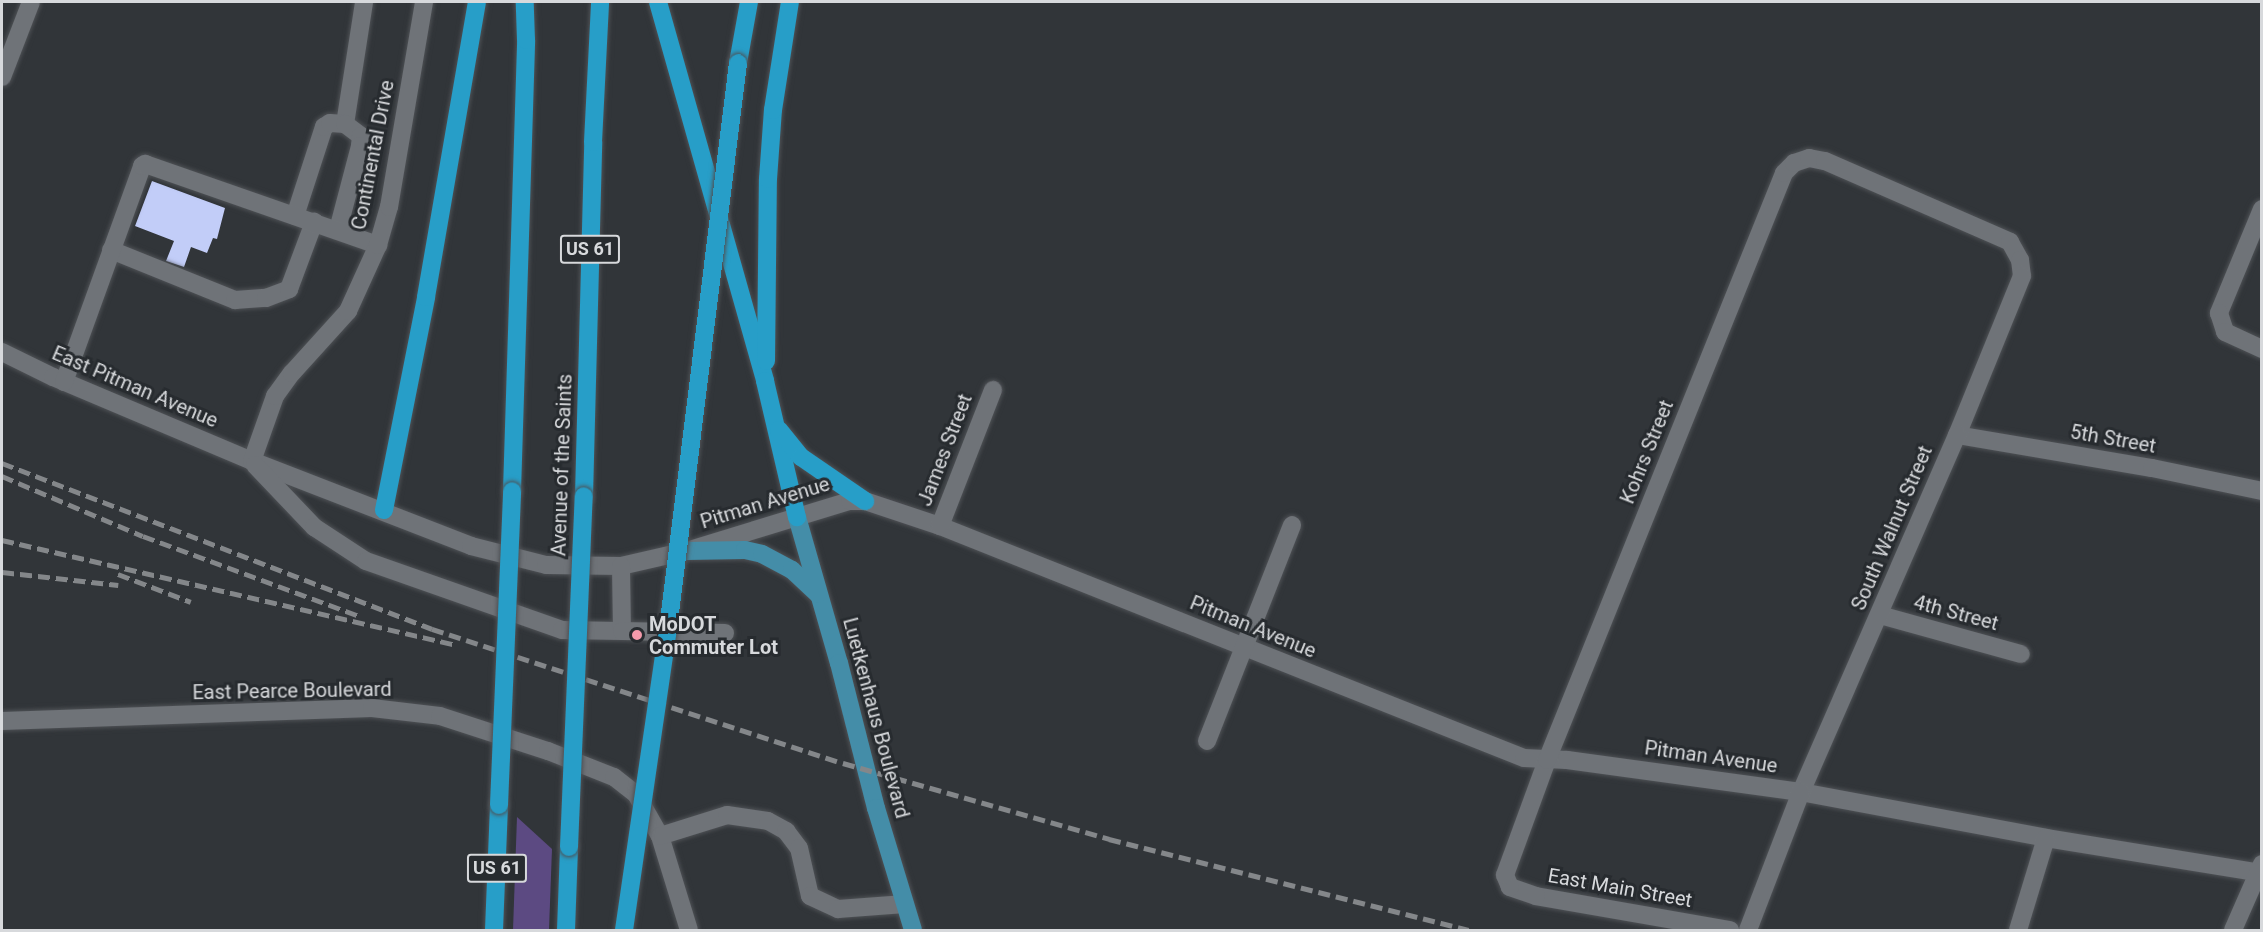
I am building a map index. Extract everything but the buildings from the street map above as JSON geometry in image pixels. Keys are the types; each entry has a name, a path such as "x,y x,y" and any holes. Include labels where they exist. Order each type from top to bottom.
{"highway":[{"path":"384,510 426,297 477,2"},
{"name":"US 61","path":"494,930 512,491 526,40 525,2"},
{"name":"Avenue of the Saints","path":"566,930 584,496 593,142 600,2"},
{"path":"658,2 765,381 797,516"},
{"path":"624,930 669,621 738,63 749,2"},
{"path":"765,381 771,133 790,2"},
{"path":"776,425 801,457 864,501"}],"main road":[{"name":"Luetkenhaus Boulevard","path":"797,516 876,808 914,928"},
{"path":"686,551 745,550 762,554 792,570 820,595"}],"street":[{"path":"2,77 5,57 31,2"},
{"path":"345,124 364,2"},
{"name":"Continental Drive","path":"252,461 274,396 348,311 378,245 389,207 424,2"},
{"path":"295,216 324,127 330,123 345,124 361,136 338,230"},
{"name":"Kohrs Street","path":"1506,880 1507,867 1547,760 1784,173 1794,163 1809,158 1825,161 1911,199"},
{"path":"64,382 139,168 145,164 378,245"},
{"name":"South Walnut Street","path":"1748,930 1802,792 1880,615 2022,276 2020,260 2010,242 1911,199"},
{"path":"2262,209 2219,312 2225,332 2262,349"},
{"path":"111,250 235,300 266,298 289,289 314,222"},
{"name":"East Pitman Avenue","path":"2,352 64,382 252,461"},
{"name":"James Street","path":"940,526 993,390"},
{"name":"5th Street","path":"1956,435 2152,468 2262,491"},
{"path":"252,461 314,527 366,561 562,630 725,633"},
{"name":"Pitman Avenue","path":"252,461 384,510 471,546 546,565 621,566 686,551 850,501 864,501 940,526 1524,758 1567,760 1802,792 2046,838 2260,870"},
{"path":"1207,741 1242,647 1292,525"},
{"path":"621,566 622,631"},
{"name":"4th Street","path":"1880,615 2021,654"},
{"name":"East Pearce Boulevard","path":"2,721 372,708 440,717 548,751 614,777 636,794 660,836 689,930"},
{"path":"660,836 727,815 768,821 786,831 799,848 810,896 838,909 905,904"},
{"path":"2018,930 2046,838"},
{"path":"2233,930 2260,870"},
{"name":"East Main Street","path":"1506,880 1518,891 1536,896 1730,930"}],"shaded area":[{"path":"517,817 552,849 549,930 513,930"}],"railway":[{"path":"2,463 432,629 843,763 1109,839 1469,930"},
{"path":"2,476 143,536 359,616"},
{"path":"2,540 456,645"},
{"path":"2,572 118,585"},
{"path":"118,574 191,602"}],"place":[{"name":"MoDOT Commuter Lot","path":"637,635"}]}
